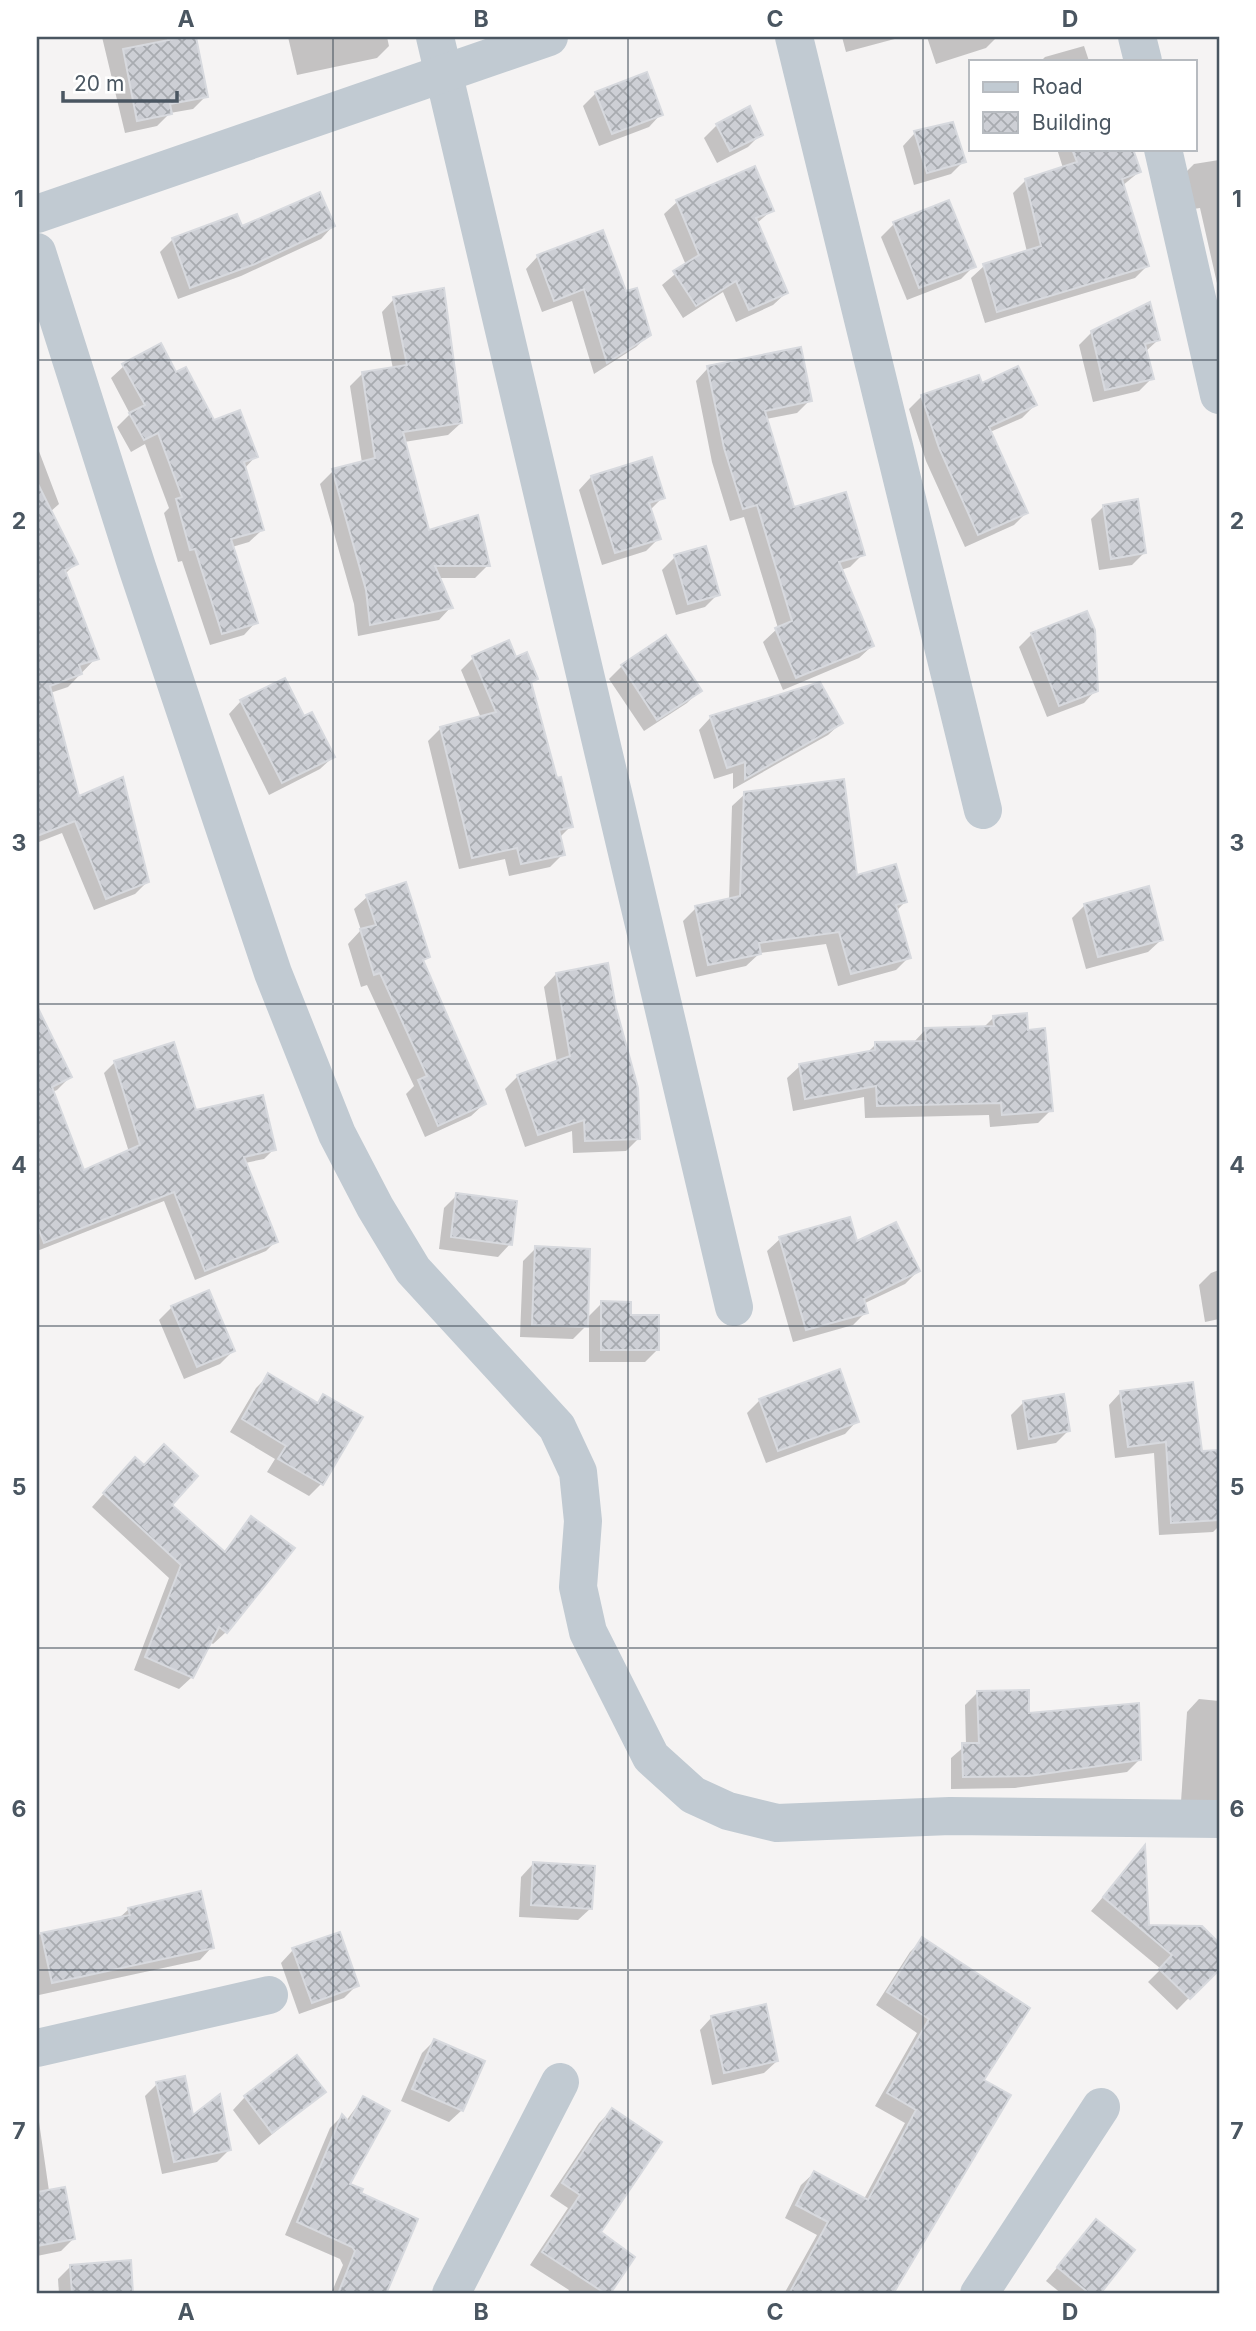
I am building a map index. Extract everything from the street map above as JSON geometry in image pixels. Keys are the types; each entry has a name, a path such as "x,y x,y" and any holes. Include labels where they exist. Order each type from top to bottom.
{"street":[{"path":"37,214 439,54 549,37"},
{"path":"794,37 983,810"},
{"path":"1137,37 1143,60"},
{"path":"439,54 734,1307"},
{"path":"1163,150 1219,396"},
{"path":"37,252 137,567 264,947 337,1133 375,1207 414,1270 556,1427 578,1472 583,1521 578,1587 588,1632 651,1757 693,1796 728,1811 777,1823 950,1816 1219,1819"},
{"path":"37,2048 269,1994"},
{"path":"451,2294 559,2082"},
{"path":"979,2294 1101,2107"}],"building":[{"path":"196,37 208,97 170,104 172,114 137,121 123,49"},
{"path":"647,72 663,115 612,134 595,92"},
{"path":"750,106 763,135 730,151 716,124"},
{"path":"953,122 966,162 927,173 914,131"},
{"path":"1072,150 1133,150 1141,172 1122,179 1149,266 997,312 983,264 1041,246 1025,179 1077,162"},
{"path":"755,166 774,211 756,218 788,293 749,310 736,281 696,306 673,271 699,255 676,200"},
{"path":"320,192 335,226 255,264 190,288 172,238 237,214 242,226"},
{"path":"949,200 976,267 919,288 893,222"},
{"path":"603,230 626,291 637,288 651,335 607,363 584,289 554,301 537,255"},
{"path":"444,288 462,423 403,432 429,530 478,515 490,566 435,566 453,608 370,625 366,590 332,469 375,458 362,372 407,365 393,297"},
{"path":"1150,302 1160,340 1145,344 1154,379 1105,390 1091,331"},
{"path":"161,343 176,372 186,367 214,420 240,410 258,457 244,462 264,530 231,539 258,623 222,634 195,549 190,550 176,499 182,497 158,433 144,440 129,413 145,405 122,364"},
{"path":"801,347 812,401 765,411 794,507 846,492 865,555 839,562 874,646 796,678 775,628 792,621 757,505 743,509 724,448 707,366"},
{"path":"1018,366 1037,405 989,427 1028,513 978,535 939,448 921,395 979,375 982,383"},
{"path":"652,457 665,498 649,503 661,539 615,553 591,476"},
{"path":"37,482 78,564 65,570 99,659 79,665 82,674 50,686 79,796 123,777 149,882 106,899 75,821 37,836"},
{"path":"1138,499 1146,553 1111,559 1103,505"},
{"path":"706,546 720,595 688,604 674,555"},
{"path":"1087,611 1095,630 1098,691 1059,706 1031,633"},
{"path":"666,635 702,691 657,720 621,665"},
{"path":"509,640 516,657 527,652 538,679 531,682 557,778 561,777 573,827 559,830 565,855 521,864 517,848 472,858 440,727 496,712 472,656"},
{"path":"285,678 304,716 312,712 335,757 282,783 240,700"},
{"path":"820,682 843,723 745,779 745,762 727,768 710,716"},
{"path":"844,779 857,875 896,864 907,902 896,905 911,958 851,974 839,932 759,943 761,954 708,965 695,906 740,896 744,792"},
{"path":"406,882 430,957 423,960 486,1104 438,1126 418,1080 427,1076 380,973 374,975 360,929 376,925 366,895"},
{"path":"1149,886 1163,940 1098,957 1084,904"},
{"path":"608,963 616,1008 638,1088 640,1139 585,1141 584,1120 538,1135 517,1075 570,1056 556,973"},
{"path":"37,1006 72,1077 52,1087 84,1170 140,1145 114,1061 174,1042 196,1110 263,1095 276,1150 244,1157 278,1242 205,1271 174,1192 44,1243 37,1225"},
{"path":"1027,1013 1028,1030 1045,1028 1053,1111 1002,1115 1001,1103 877,1106 876,1086 805,1099 799,1064 875,1050 875,1042 926,1041 925,1028 994,1026 993,1016"},
{"path":"456,1193 517,1201 512,1245 451,1237"},
{"path":"850,1217 857,1241 896,1222 920,1271 864,1299 868,1313 806,1330 779,1237"},
{"path":"535,1246 590,1249 588,1327 532,1325"},
{"path":"209,1290 235,1351 197,1367 171,1306"},
{"path":"601,1301 631,1302 631,1315 659,1315 659,1350 601,1350"},
{"path":"840,1369 859,1422 778,1451 759,1399"},
{"path":"268,1373 318,1403 323,1394 363,1417 323,1485 278,1459 286,1446 242,1419"},
{"path":"1193,1382 1202,1451 1219,1450 1219,1520 1171,1523 1166,1442 1128,1447 1120,1391"},
{"path":"1064,1394 1070,1431 1029,1439 1023,1401"},
{"path":"164,1444 198,1476 172,1505 225,1552 251,1516 295,1548 227,1633 219,1627 193,1678 145,1657 181,1565 103,1493 135,1457 144,1465"},
{"path":"1029,1690 1029,1713 1139,1703 1141,1760 1029,1776 963,1777 962,1743 979,1743 977,1691"},
{"path":"1145,1845 1149,1925 1202,1926 1219,1943 1219,1970 1190,1999 1159,1969 1172,1955 1103,1897"},
{"path":"533,1862 595,1866 592,1909 531,1905"},
{"path":"201,1891 214,1948 52,1983 41,1933 130,1915 128,1908"},
{"path":"340,1932 359,1986 312,2003 292,1948"},
{"path":"922,1937 1030,2008 984,2080 1011,2095 893,2294 789,2294 828,2222 796,2205 814,2171 868,2200 916,2110 887,2093 929,2019 887,1992"},
{"path":"766,2004 778,2061 724,2073 711,2016"},
{"path":"434,2039 485,2061 463,2111 412,2089"},
{"path":"297,2055 326,2092 272,2133 244,2096"},
{"path":"185,2076 193,2115 220,2094 231,2150 174,2162 156,2082"},
{"path":"363,2096 390,2111 350,2184 363,2189 361,2193 418,2219 386,2294 338,2294 355,2251 352,2247 297,2222 342,2114 349,2122"},
{"path":"612,2108 662,2142 601,2232 635,2257 610,2294 606,2294 542,2252 580,2195 562,2183"},
{"path":"65,2187 75,2239 37,2246 37,2192"},
{"path":"1096,2219 1135,2250 1100,2294 1090,2294 1057,2267"},
{"path":"131,2260 133,2294 72,2294 70,2265"}]}
